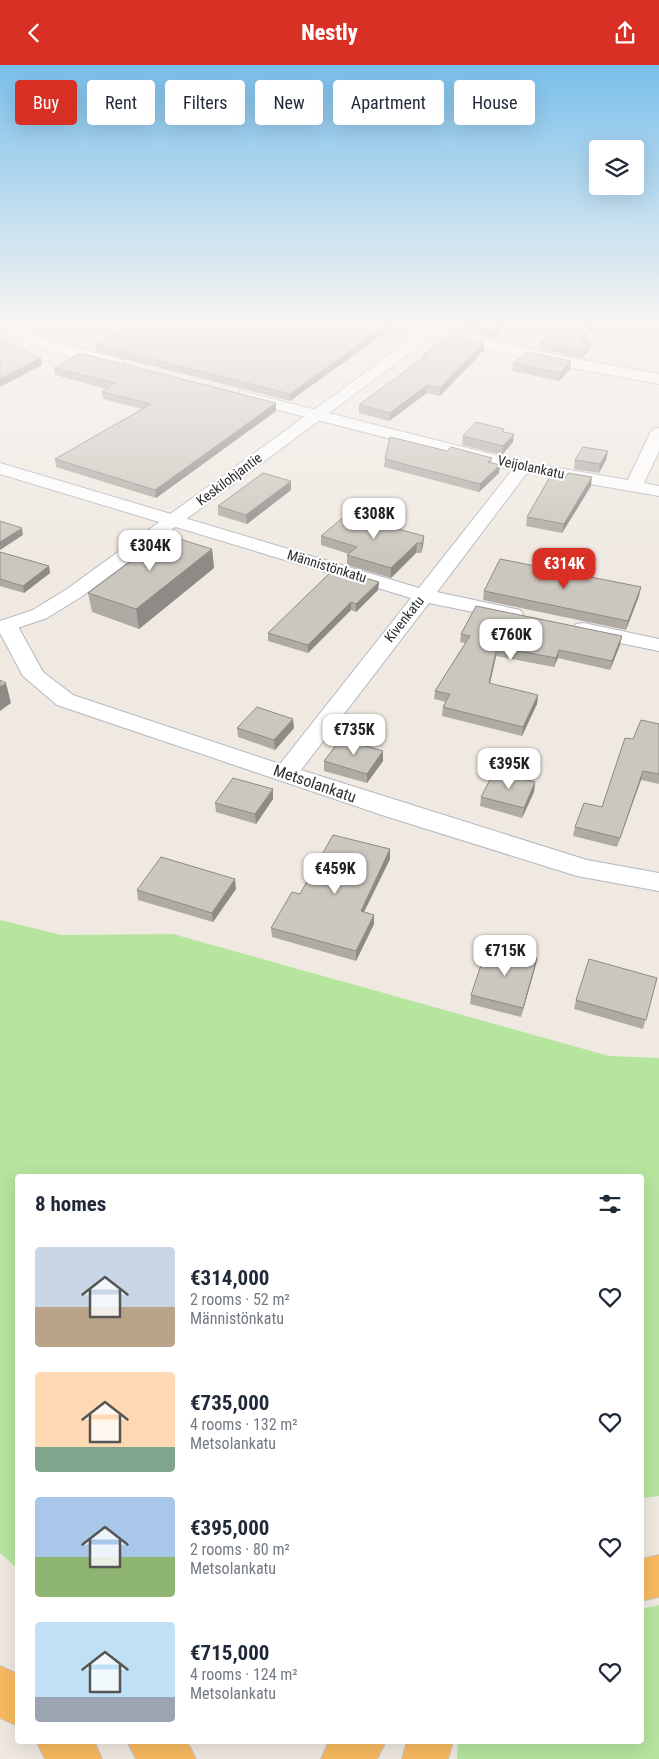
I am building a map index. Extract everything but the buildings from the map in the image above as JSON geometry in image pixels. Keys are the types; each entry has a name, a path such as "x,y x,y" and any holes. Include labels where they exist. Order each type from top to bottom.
{"highway":[{"path":"644,1579 659,1576"},
{"path":"0,1684 15,1688"},
{"path":"0,1688 15,1701"},
{"path":"62,1744 79,1759"},
{"path":"154,1744 173,1759"},
{"path":"344,1759 360,1744"},
{"path":"425,1759 429,1744"}],"street":[{"name":"Veijolankatu","path":"260,401 523,467 659,491"},
{"name":"Keskilohjantie","path":"4,627 40,614 74,593 334,401"},
{"path":"634,486 659,433"},
{"name":"Kivenkatu","path":"286,773 523,467"},
{"name":"Männistönkatu","path":"0,468 176,519 422,595 536,619"},
{"path":"564,625 659,645"},
{"name":"Metsolankatu","path":"4,627 34,676 65,700 398,811 586,869 659,881"}],"green space":[{"path":"0,920 62,935 173,934 609,1056 659,1058 659,1496 644,1498 644,1174 15,1174 15,1566 0,1553"},
{"path":"659,1605 659,1759 457,1759 458,1744 644,1744 644,1608"}]}
